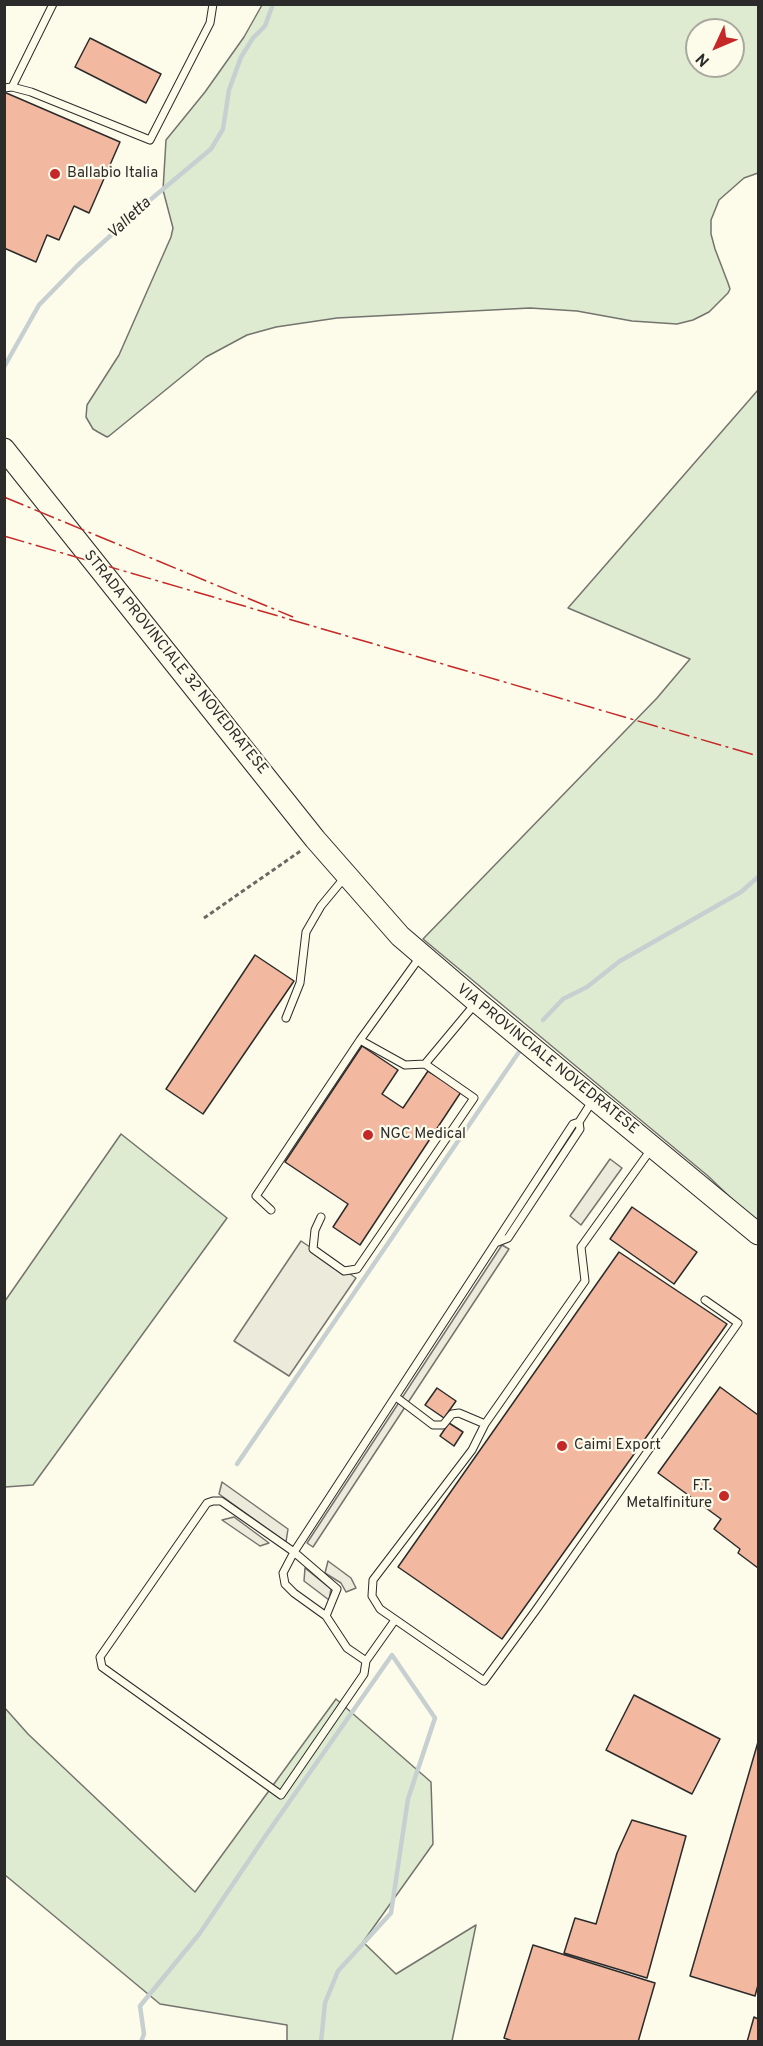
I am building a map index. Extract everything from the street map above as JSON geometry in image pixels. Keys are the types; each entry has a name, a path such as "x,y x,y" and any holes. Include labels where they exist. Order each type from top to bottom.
{"main road":[{"name":"STRADA PROVINCIALE 32 NOVEDRATESE","path":"4,449 346,876"},
{"name":"VIA PROVINCIALE NOVEDRATESE","path":"346,876 400,936 759,1234"}],"lane":[{"path":"53,4 8,88 32,92 150,140 210,23 213,4"},
{"path":"286,1017 300,983 306,932 321,906 346,876"},
{"path":"271,1210 256,1196 360,1040 422,955"},
{"path":"425,1064 477,1002"},
{"path":"321,1217 315,1230 313,1249 344,1271 357,1269 474,1098 425,1064 405,1065 360,1040"},
{"path":"366,1661 347,1648 326,1616 285,1584 283,1573 294,1552 573,1124 579,1122 594,1099"},
{"path":"653,1147 581,1247 585,1281 485,1424 472,1450 374,1580 372,1596 380,1609 484,1681 738,1323 705,1300"},
{"path":"396,1397 433,1425 444,1425 452,1414 459,1413 485,1424"},
{"path":"326,1616 338,1589 294,1552 221,1501 213,1501 207,1503 100,1657 102,1667 281,1795 364,1674 366,1661 395,1620"}],"path":[{"path":"204,918 293,857 315,839"}],"green space":[{"path":"262,5 758,5 758,173 744,178 719,200 711,220 711,234 715,249 730,289 709,312 693,320 677,324 632,321 577,311 530,308 337,318 276,327 247,335 206,357 107,437 93,429 86,417 87,405 119,355 171,237 173,228 163,190 166,140 205,92 244,37"},
{"path":"758,390 758,1224 708,1176 423,939 657,698 690,659 568,608"},
{"path":"121,1134 227,1218 33,1485 5,1487 5,1301"},
{"path":"336,1699 431,1782 433,1844 363,1942 396,1974 476,1925 452,2041 287,2041 287,2025 160,2004 5,1875 4,1707 28,1734 195,1892"}],"shaded area":[{"path":"610,1159 622,1168 581,1225 570,1216"},
{"path":"301,1241 356,1278 289,1376 234,1341"},
{"path":"502,1245 509,1249 313,1547 307,1543"},
{"path":"222,1482 288,1529 286,1542 219,1494"},
{"path":"234,1517 269,1543 260,1546 222,1520"},
{"path":"328,1561 351,1578 356,1588 346,1592 341,1583 325,1573"},
{"path":"305,1568 331,1589 329,1600 304,1581"}],"building":[{"path":"90,38 161,74 146,103 75,67"},
{"name":"Ballabio Italia","path":"4,92 120,142 89,213 74,206 59,240 47,235 36,262 4,248"},
{"path":"255,955 294,981 203,1114 166,1089"},
{"name":"NGC Medical","path":"362,1046 398,1070 382,1094 403,1108 428,1071 461,1092 360,1245 333,1227 348,1204 285,1162"},
{"path":"632,1207 697,1252 674,1284 610,1239"},
{"name":"Caimi Export","path":"619,1252 727,1324 502,1639 398,1567"},
{"name":"F.T. Metalfiniture","path":"720,1387 758,1415 758,1568 738,1553 740,1549 714,1529 721,1519 658,1473"},
{"path":"437,1388 456,1401 444,1418 425,1405"},
{"path":"449,1423 463,1432 454,1446 440,1436"},
{"path":"634,1695 720,1739 692,1794 606,1750"},
{"path":"758,1742 758,1985 755,1996 690,1976"},
{"path":"632,1820 686,1836 647,1978 564,1953 575,1918 596,1924 617,1853"},
{"path":"533,1945 655,1983 638,2042 515,2042 504,2038"},
{"path":"754,2017 758,2019 758,2042 747,2042"}],"waterway":[{"name":"Valletta","path":"4,367 39,305 78,265 211,149 223,129 229,90 241,57 253,38 265,26 273,4"},
{"path":"543,1020 563,999 587,987 620,961 741,892 758,877"},
{"path":"237,1464 519,1052"},
{"path":"141,2042 144,2034 140,2006 200,1933 392,1655 435,1718 408,1799 391,1913 338,1971 325,2003 321,2042"}],"power":[{"path":"4,497 293,617"},
{"path":"4,536 758,756"}],"place":[{"name":"Ballabio Italia","path":"55,174"},
{"name":"NGC Medical","path":"368,1135"},
{"name":"Caimi Export","path":"562,1446"},
{"name":"F.T. Metalfiniture","path":"724,1496"}]}
